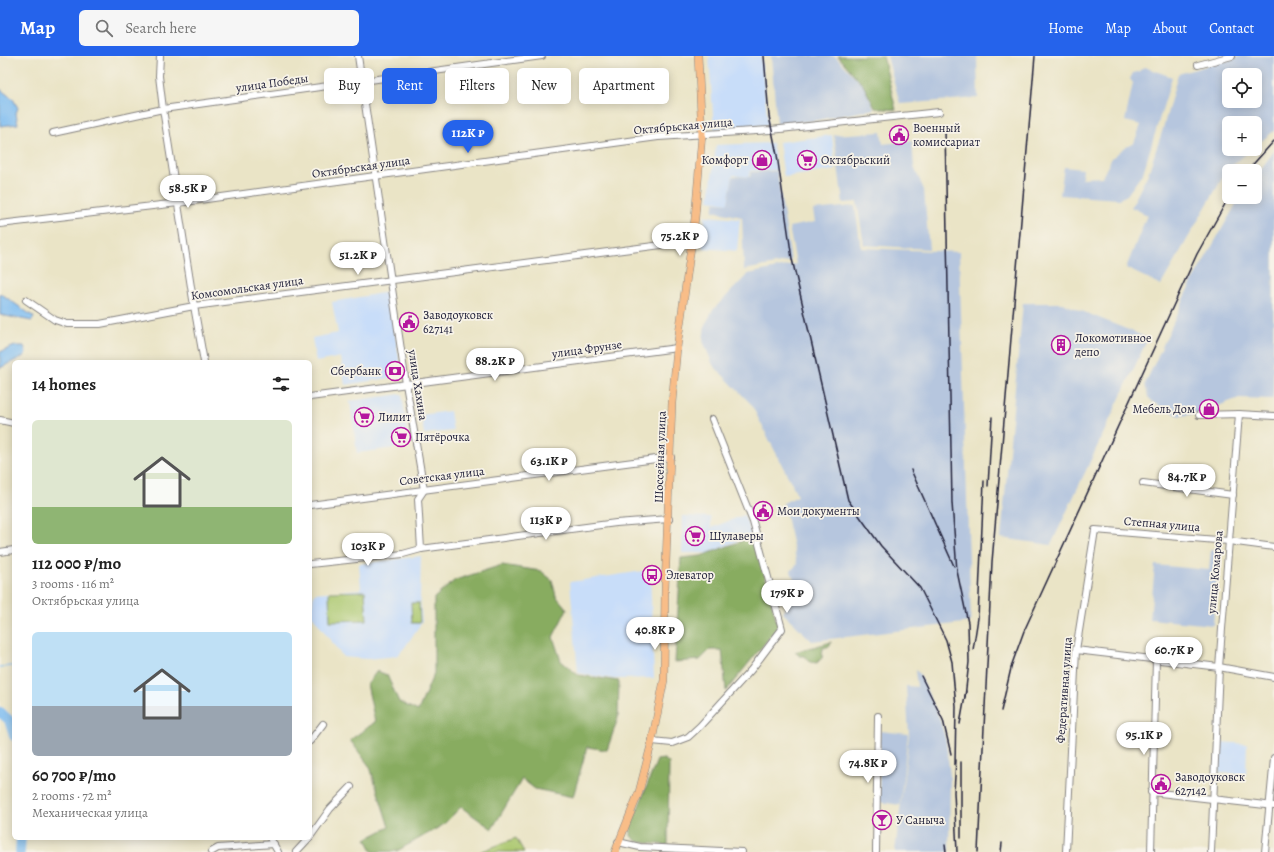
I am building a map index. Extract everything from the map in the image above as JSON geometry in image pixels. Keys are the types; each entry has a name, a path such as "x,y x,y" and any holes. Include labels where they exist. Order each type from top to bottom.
{"main road":[{"name":"Шоссейная улица","path":"615,852 639,792 652,741 664,680 665,589 669,519 672,404 677,348 699,186 702,134 698,56"}],"street":[{"path":"160,56 159,76 163,109 204,360"},
{"name":"улица Хахина","path":"358,56 359,68"},
{"name":"улица Победы","path":"374,79 542,56"},
{"path":"1198,65 1232,56"},
{"name":"улица Победы","path":"53,133 163,109 324,86"},
{"name":"улица Хахина","path":"364,104 406,384 424,490 418,499 421,549"},
{"name":"Октябрьская улица","path":"0,224 178,203 658,137 772,130 940,112"},
{"name":"Комсомольская улица","path":"26,300 55,320 67,324 100,324 194,306 692,241"},
{"name":"улица Фрунзе","path":"312,397 677,348"},
{"path":"1199,415 1239,414 1274,416"},
{"name":"улица Комарова","path":"1211,852 1219,667 1239,414"},
{"path":"652,741 672,742 688,737 700,726 751,670 782,629 753,522 712,419"},
{"path":"0,420 12,423"},
{"name":"Советская улица","path":"312,504 671,457"},
{"path":"1143,483 1233,495"},
{"path":"312,564 403,554 421,549 616,522 669,519"},
{"name":"Степная улица","path":"1095,530 1229,541 1274,547"},
{"name":"Федеративная улица","path":"1066,852 1076,650 1095,530"},
{"path":"0,552 12,550"},
{"path":"1076,650 1219,667 1274,677"},
{"path":"1151,852 1151,792 1156,660"},
{"path":"876,852 878,716"},
{"path":"312,738 323,724"},
{"path":"1266,852 1272,806 1274,758"},
{"path":"312,835 330,809 351,787"},
{"path":"1151,792 1272,806"},
{"path":"271,840 278,852"},
{"path":"296,852 308,840"},
{"path":"618,842 670,850 742,852"},
{"path":"212,852 218,848 274,844"}],"shaded area":[{"path":"709,56 761,56 768,125 714,129"},
{"path":"771,56 835,56 863,85 874,109 812,121 777,124"},
{"path":"887,56 977,56 978,98 900,104"},
{"path":"1242,56 1274,56 1274,131 1262,140 1262,116 1222,116 1222,156 1244,156 1234,164 1222,164 1222,179 1161,285 1126,268 1147,215 1131,207 1148,174 1162,132 1178,74"},
{"path":"1144,67 1172,77 1143,173 1127,195 1119,199 1060,195 1064,167 1083,169 1082,178 1102,177 1112,158 1124,148 1134,143 1141,125 1125,121 1133,83 1130,79 1133,73 1138,72"},
{"path":"881,132 883,144 912,141 914,167 924,190 929,249 864,245 857,202 843,203 834,135"},
{"path":"832,135 836,170 784,177 779,142"},
{"path":"772,143 777,170 750,171 749,177 733,175 728,203 709,200 716,145"},
{"path":"1274,151 1273,399 1239,398 1197,414 1179,416 1154,403 1148,397 1145,384 1193,280 1236,204 1262,204 1262,167"},
{"path":"777,171 791,261 744,270 742,217 713,211 715,202 728,203 733,176 750,177 751,172"},
{"path":"855,206 861,248 959,252 971,622 812,641 782,612 790,602 800,598 791,571 797,564 783,503 798,496 751,404 713,365 703,341 705,325 713,310 748,274 796,264 789,227 815,222 813,210"},
{"path":"705,216 740,219 737,251 702,248"},
{"path":"388,292 402,376 345,385 341,357 316,362 312,338 338,333 332,302"},
{"path":"1023,303 1062,303 1148,338 1051,545 1001,538"},
{"path":"402,394 409,446 357,453 350,401"},
{"path":"450,411 453,431 424,434 421,415"},
{"path":"744,515 752,535 708,553 682,553 683,516 711,517 711,528"},
{"path":"1211,549 1219,550 1213,625 1150,619 1155,565 1209,570"},
{"path":"421,556 420,599 422,622 397,656 367,659 343,657 312,615 314,593 361,589 359,564"},
{"path":"650,570 654,678 614,679 578,673 570,582"},
{"path":"915,670 919,673 939,717 946,741 950,776 949,852 895,852 909,735 906,686 917,687"},
{"path":"880,731 908,734 900,805 879,802"},
{"path":"1220,742 1247,744 1246,774 1219,773"}],"green space":[{"path":"838,56 883,56 896,110 875,108 863,85"},
{"path":"755,536 778,627 726,691 722,650 710,650 700,660 675,662 681,558 701,556"},
{"path":"502,565 541,571 552,580 556,596 567,609 553,637 561,661 578,675 619,681 618,718 607,750 587,747 573,797 535,789 522,779 492,829 461,807 443,825 397,851 373,852 366,839 389,827 370,767 350,740 375,722 367,684 377,671 387,675 399,702 418,711 434,673 434,598 455,580"},
{"path":"365,591 367,620 330,621 329,592"},
{"path":"411,603 419,603 420,623 412,623"},
{"path":"831,642 830,646 823,648 822,658 817,663 810,662 805,656 800,656 795,652"},
{"path":"664,759 669,763 668,845 638,842 631,836 631,826 657,760"},
{"path":"516,838 524,852 480,852"}],"water":[{"path":"0,89 13,99 18,108 16,113 18,124 0,126"},
{"path":"0,293 34,317 32,321 0,315"},
{"path":"15,346 24,346 26,353 24,356 16,360 12,360 12,362 0,368 0,352"}],"waterway":[{"path":"0,667 12,666"},
{"path":"0,712 9,720 12,730"},
{"path":"20,852 21,840"}],"railway":[{"path":"764,56 769,116 777,155 792,259 848,500 881,546 920,588 946,640 952,662 956,707 955,765"},
{"path":"978,852 992,562 1035,56"},
{"path":"945,128 952,503 957,571 968,623 969,662 965,697"},
{"path":"1253,164 1274,141"},
{"path":"1001,711 1012,664 1024,631 1197,254 1225,204"},
{"path":"988,486 992,417"},
{"path":"911,470 954,566"},
{"path":"973,650 978,618 984,481"},
{"path":"921,676 943,720 951,754"},
{"path":"960,724 966,691"},
{"path":"956,760 954,792 957,852"},
{"path":"961,762 961,838"},
{"path":"1001,852 1002,843"},
{"path":"945,845 946,852"}],"place":[{"name":"Военный комиссариат","path":"899,135"},
{"name":"Комфорт","path":"762,160"},
{"name":"Октябрьский","path":"807,160"},
{"name":"Заводоуковск 627141","path":"409,322"},
{"name":"Локомотивное депо","path":"1061,345"},
{"name":"Сбербанк","path":"395,371"},
{"name":"Мебель Дом","path":"1209,409"},
{"name":"Лилит","path":"364,417"},
{"name":"Пятёрочка","path":"401,437"},
{"name":"Мои документы","path":"763,511"},
{"name":"Шулаверы","path":"695,536"},
{"name":"Элеватор","path":"652,575"},
{"name":"Заводоуковск 627142","path":"1161,784"},
{"name":"У Саныча","path":"882,820"}]}
